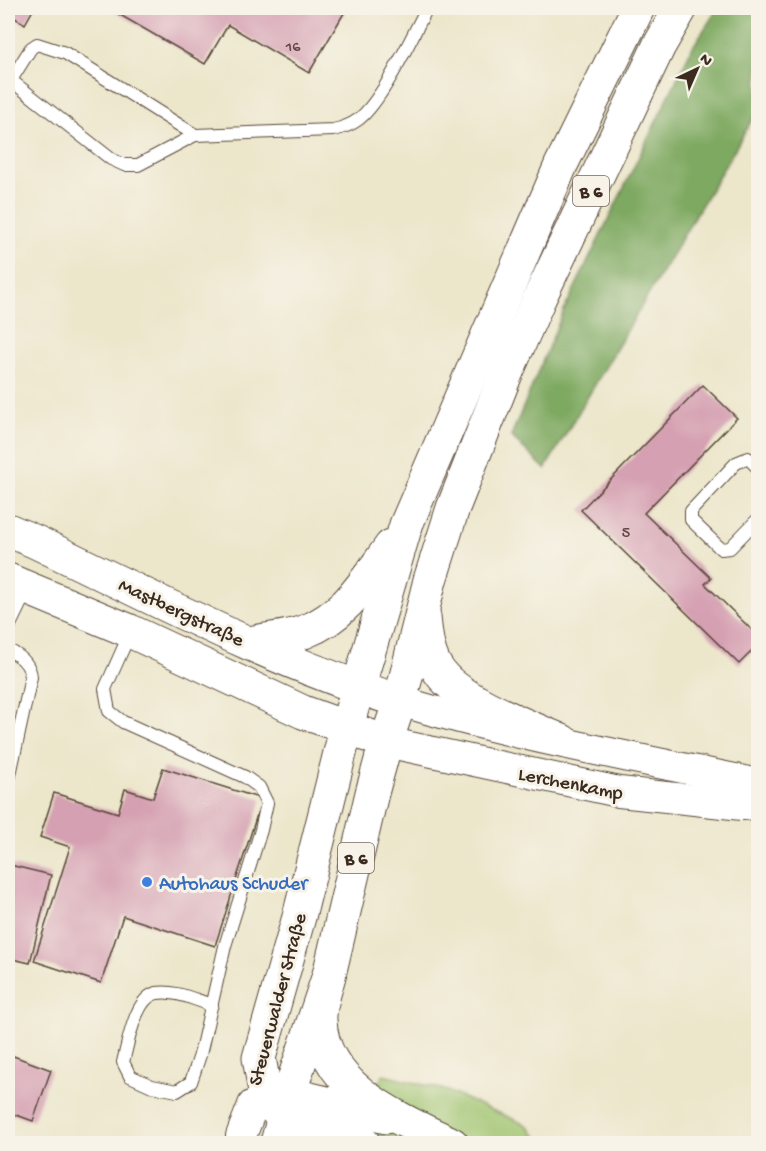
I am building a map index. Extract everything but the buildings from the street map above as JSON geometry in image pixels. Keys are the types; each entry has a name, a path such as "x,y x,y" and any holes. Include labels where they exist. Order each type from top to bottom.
{"main road":[{"name":"B 6","path":"358,688 406,525 561,165 638,8"},
{"name":"B 6","path":"400,701 430,580 453,508 505,376 659,46 681,8"},
{"path":"249,643 301,633 318,626 351,601 406,525"},
{"name":"Mastbergstraße","path":"8,530 249,643 358,688 400,701"},
{"name":"Mastbergstraße","path":"18,584 130,632 303,712 386,742"},
{"path":"423,609 427,648 441,674 467,696 562,741"},
{"name":"Steuerwalder Straße","path":"259,1058 299,917 358,688"},
{"name":"Steuerwalder Straße","path":"279,1113 328,975 386,742 400,701"},
{"name":"B 6","path":"328,975 320,1019 323,1043 332,1062 346,1080 373,1102 402,1120 452,1143"},
{"name":"B 6","path":"259,1058 265,1091 279,1113"},
{"path":"279,1113 402,1120"},
{"path":"279,1113 305,1129 354,1142"}],"street":[{"name":"Lerchenkamp","path":"400,701 440,713 759,784"},
{"name":"Lerchenkamp","path":"386,742 619,792 742,805 759,804"},
{"name":"Steuerwalder Straße","path":"240,1140 259,1058"},
{"name":"Steuerwalder Straße","path":"240,1140 253,1105 279,1113"}],"lane":[{"path":"195,135 65,53 50,47 37,44 31,48 9,79 111,159 124,165 138,165 195,135 333,130 345,127 358,119 378,96 427,8"},
{"path":"759,468 748,458 736,463 691,511 691,520 721,549 730,548 759,519"},
{"path":"8,629 18,584"},
{"path":"130,632 105,688 109,711 123,722 245,777 259,787 267,803 261,830 225,946 212,1005 200,1055 191,1082 177,1091 152,1086 130,1076 123,1062 139,1010 147,997 157,993 180,995 212,1005"},
{"path":"8,650 18,655 26,663 32,677 8,784"}],"green space":[{"path":"718,8 758,8 758,110 545,469 511,436 564,310 692,48"},
{"path":"383,1075 445,1090 527,1125 542,1143 345,1144"}],"place":[{"name":"Autohaus Schuder","path":"147,882"}]}
